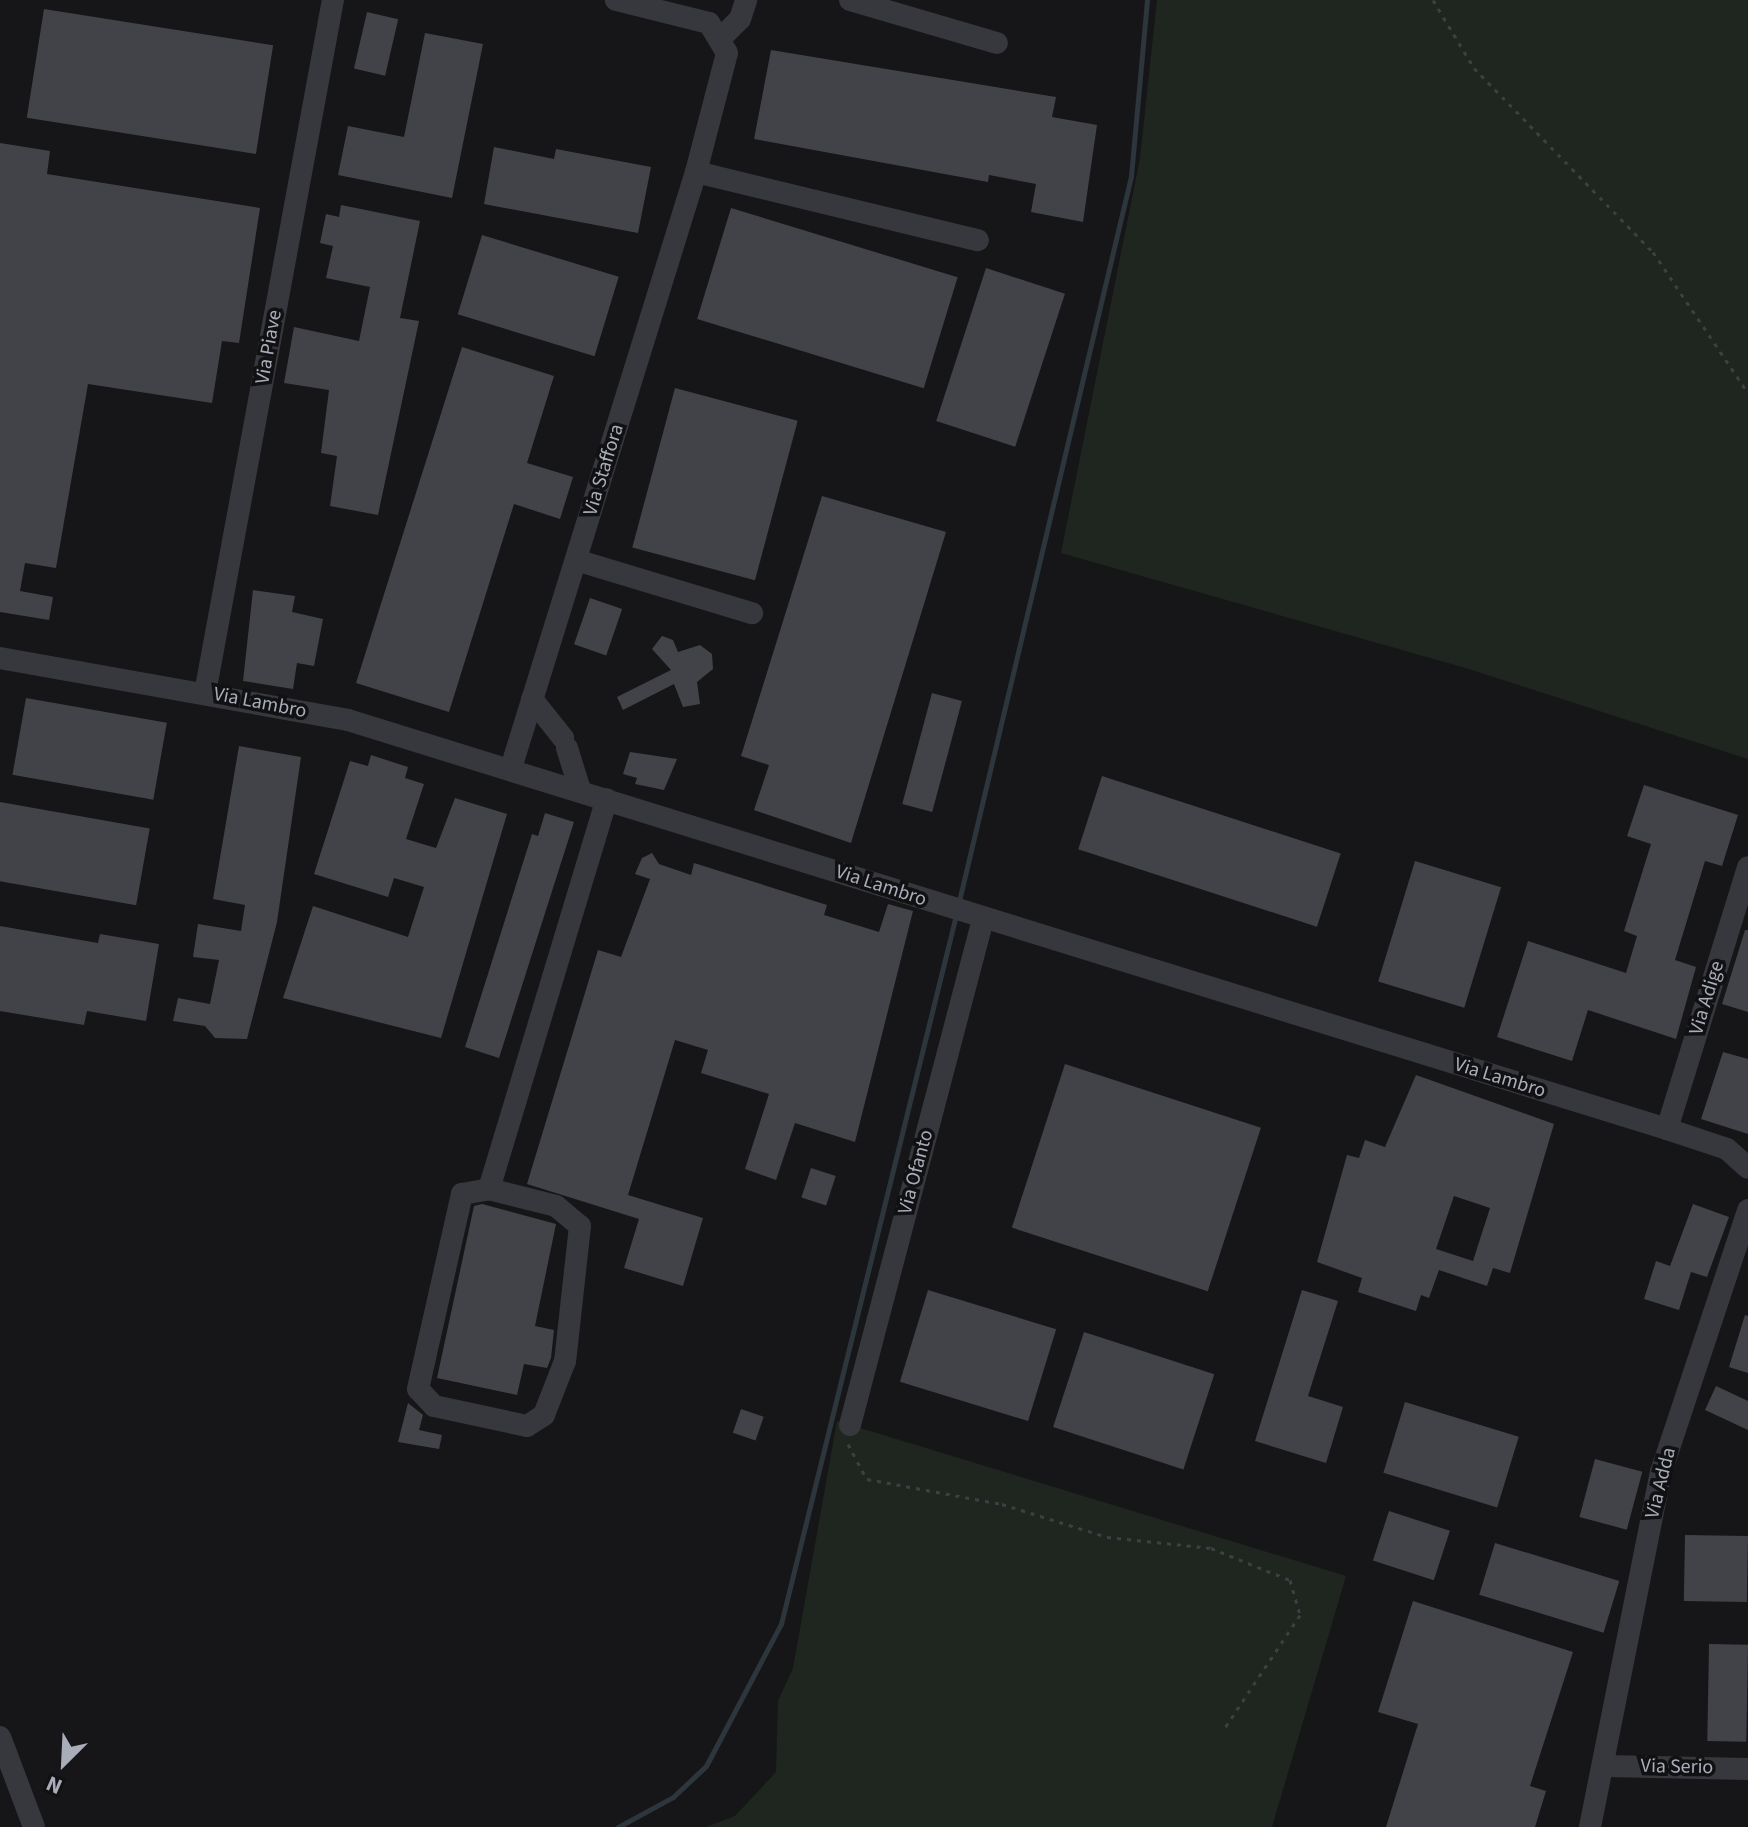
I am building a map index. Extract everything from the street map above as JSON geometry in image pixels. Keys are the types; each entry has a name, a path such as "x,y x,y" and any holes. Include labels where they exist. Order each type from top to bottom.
{"street":[{"name":"Via Piave","path":"205,693 333,0"},
{"path":"619,0 680,13 709,23 722,37 740,19 746,0"},
{"path":"850,0 997,43"},
{"name":"Via Staffora","path":"511,768 724,75 722,37"},
{"path":"696,172 978,240"},
{"path":"576,560 752,613"},
{"name":"Via Lambro","path":"0,658 348,720 511,768 978,917 1667,1129 1727,1149 1747,1165"},
{"path":"532,699 565,743 580,790"},
{"path":"489,1189 607,799"},
{"name":"Via Adige","path":"1667,1129 1748,867"},
{"name":"Via Ofanto","path":"850,1425 978,917"},
{"path":"489,1189 556,1206 580,1226 565,1361 544,1415 527,1426 434,1406 418,1389 462,1194 489,1189"},
{"name":"Via Adda","path":"1590,1827 1606,1766 1661,1472 1748,1210"},
{"path":"0,1737 34,1827"},
{"name":"Via Serio","path":"1606,1766 1748,1769"}],"path":[{"path":"1433,0 1474,68 1653,252 1748,393"},
{"path":"850,1425 847,1453 867,1479 1002,1504 1107,1537 1211,1548 1290,1580 1300,1615 1224,1729"}],"shaded area":[{"path":"1157,0 1748,0 1748,759 1469,669 1061,553 1140,158"},
{"path":"837,1421 1346,1576 1272,1827 706,1827 735,1816 776,1772 778,1701 793,1668"}],"building":[{"path":"44,9 273,45 256,154 27,118"},
{"path":"367,12 398,19 385,76 354,69"},
{"path":"425,33 483,44 452,198 338,175 348,126 404,137"},
{"path":"771,50 1056,97 1052,117 1097,125 1083,222 1031,212 1036,184 989,175 988,182 754,139"},
{"path":"0,143 50,151 47,174 260,208 239,343 222,341 212,403 88,384 56,568 25,563 20,591 53,597 49,620 0,612"},
{"path":"494,147 554,159 556,149 651,167 638,233 484,204"},
{"path":"341,205 420,221 400,318 419,321 378,515 330,506 337,456 321,453 329,390 284,383 294,327 359,341 370,287 326,278 333,246 320,243 326,214 339,217"},
{"path":"731,208 958,277 924,388 697,319"},
{"path":"482,235 619,277 594,356 458,314"},
{"path":"986,268 1065,294 1015,447 936,421"},
{"path":"462,347 554,376 527,463 573,477 560,519 514,504 449,712 356,683"},
{"path":"675,388 798,421 755,580 632,547"},
{"path":"822,496 946,532 851,843 754,810 769,765 741,756"},
{"path":"253,590 295,596 292,612 323,619 314,666 297,663 293,689 243,681"},
{"path":"590,598 622,609 606,655 574,644"},
{"path":"662,636 673,640 678,652 700,645 712,654 713,669 697,682 700,704 683,707 674,684 623,710 617,697 671,670 652,649"},
{"path":"932,693 962,701 932,812 902,804"},
{"path":"26,698 167,723 153,800 12,775"},
{"path":"239,746 301,757 277,922 247,1039 215,1038 205,1026 173,1021 178,998 210,1004 219,960 193,957 198,924 241,931 245,905 213,899"},
{"path":"630,752 677,759 664,790 635,784 637,778 623,774"},
{"path":"371,755 408,767 405,778 424,784 406,839 436,848 455,798 507,814 441,1038 283,998 313,906 408,937 424,887 394,878 388,897 314,874 350,761 368,766"},
{"path":"1102,776 1341,854 1317,927 1078,849"},
{"path":"1644,785 1738,815 1722,866 1705,861 1675,960 1696,967 1676,1039 1588,1010 1572,1061 1497,1037 1528,941 1626,973 1637,936 1624,931 1651,844 1627,836"},
{"path":"0,802 150,828 136,905 0,881"},
{"path":"545,813 574,822 499,1058 465,1047 532,834 538,836"},
{"path":"652,853 659,864 691,875 694,863 827,905 824,915 879,932 888,904 913,911 855,1142 795,1123 776,1180 745,1169 769,1094 701,1073 708,1050 675,1040 628,1195 703,1218 683,1286 624,1268 639,1219 527,1184 598,950 621,957 650,879 635,874 642,858"},
{"path":"1415,861 1501,887 1464,1008 1378,981"},
{"path":"0,926 98,943 100,934 159,944 146,1021 87,1011 84,1025 0,1011"},
{"path":"1745,930 1748,930 1748,1012 1722,1004"},
{"path":"1723,1052 1748,1059 1748,1134 1701,1119"},
{"path":"1065,1064 1261,1128 1208,1291 1012,1228"},
{"path":"1416,1075 1554,1124 1510,1273 1493,1268 1487,1286 1439,1270 1429,1298 1421,1295 1416,1311 1358,1292 1362,1278 1317,1262 1347,1155 1359,1158 1365,1140 1385,1147","holes":["1454,1196 1490,1208 1473,1261 1436,1249"]},
{"path":"811,1168 836,1176 826,1206 801,1197"},
{"path":"482,1204 556,1224 535,1326 554,1330 551,1358 547,1368 524,1364 517,1395 437,1378 474,1206"},
{"path":"1693,1204 1729,1217 1707,1277 1691,1272 1679,1310 1644,1299 1656,1261 1670,1266"},
{"path":"928,1290 1056,1329 1028,1421 900,1382"},
{"path":"1302,1290 1338,1301 1308,1396 1343,1407 1326,1463 1255,1441"},
{"path":"1745,1315 1748,1316 1748,1373 1729,1367"},
{"path":"1084,1332 1214,1374 1183,1469 1053,1427"},
{"path":"1716,1386 1748,1401 1748,1430 1705,1410"},
{"path":"1405,1402 1519,1437 1497,1508 1383,1473"},
{"path":"408,1403 423,1415 419,1430 442,1435 439,1449 398,1442"},
{"path":"741,1409 764,1417 756,1440 733,1433"},
{"path":"1595,1459 1642,1472 1627,1530 1579,1517"},
{"path":"1389,1511 1450,1531 1434,1580 1373,1560"},
{"path":"1685,1535 1748,1536 1747,1602 1684,1601"},
{"path":"1495,1543 1619,1581 1604,1633 1479,1595"},
{"path":"1413,1601 1573,1652 1530,1786 1546,1791 1535,1827 1386,1827 1418,1724 1378,1712"},
{"path":"1709,1644 1748,1645 1746,1742 1707,1741"}],"waterway":[{"path":"959,901 1131,176 1147,0"},
{"path":"618,1827 673,1797 706,1766 781,1624 956,915"}]}
